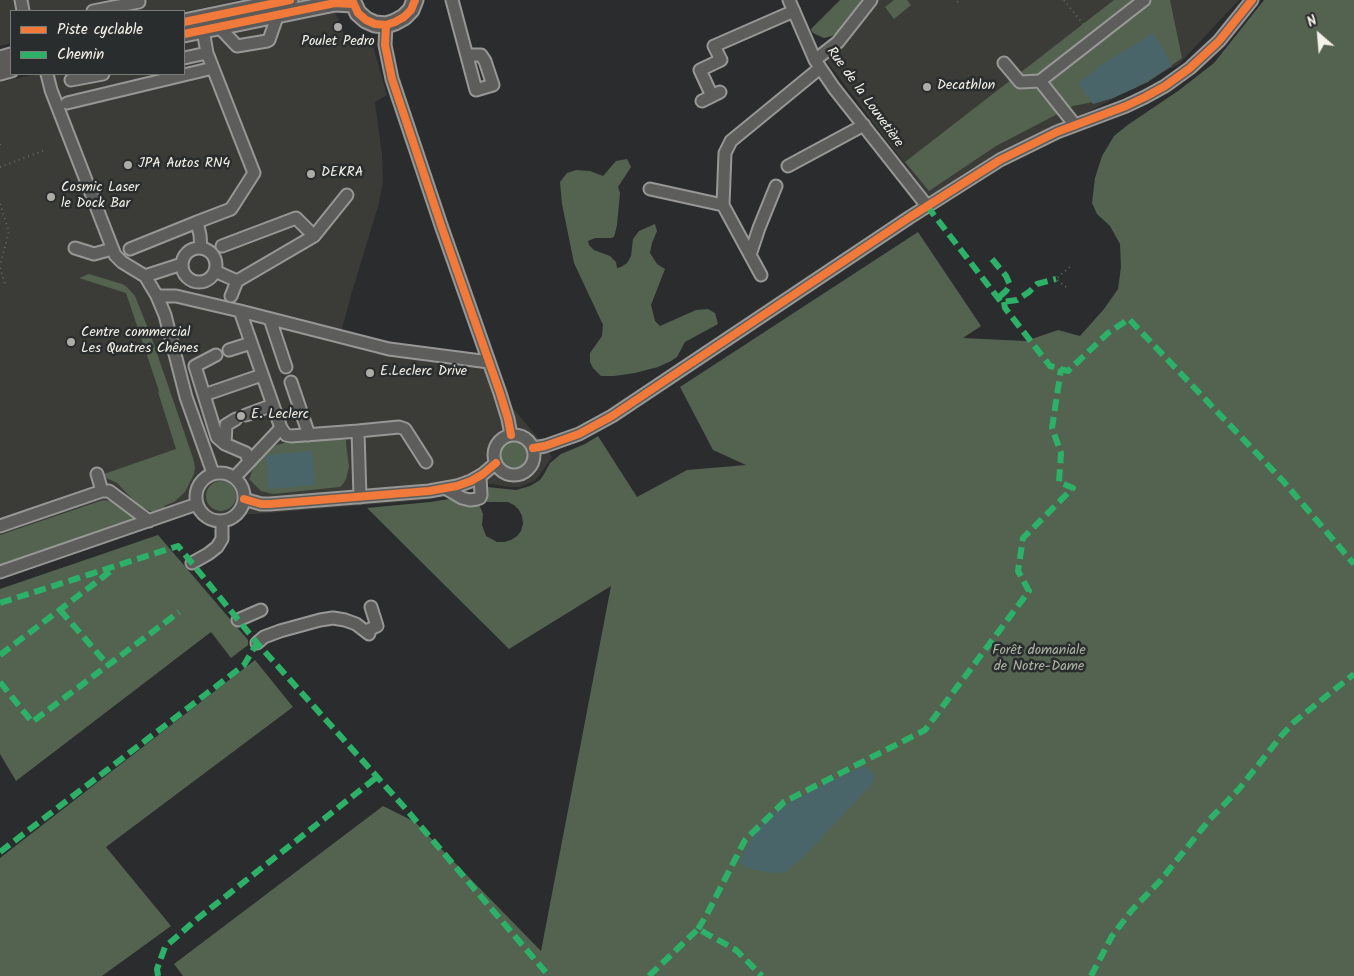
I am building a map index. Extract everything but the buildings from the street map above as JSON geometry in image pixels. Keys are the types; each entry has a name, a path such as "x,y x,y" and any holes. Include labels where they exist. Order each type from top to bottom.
{"main road":[{"path":"185,34 202,30 214,16 278,14 335,3 352,2 358,13 366,20 375,24 386,25 404,17 411,10 415,0"},
{"path":"185,22 260,3 293,11"}],"street":[{"path":"452,0 467,55"},
{"name":"Rue de la Louvetière","path":"789,0 818,64 834,88 927,206"},
{"path":"761,275 723,205 725,153 731,141 818,64 871,0"},
{"path":"1004,63 1020,82 1040,81 1144,0"},
{"path":"533,448 545,446 579,434 612,416 927,206 1000,160 1039,140 1126,106 1164,86 1206,54 1252,0"},
{"path":"101,10 139,5"},
{"path":"711,97 700,70 721,60 714,46 794,11"},
{"path":"214,16 237,46 269,40 278,14"},
{"path":"386,25 385,45 392,79 500,393 508,419 510,435"},
{"path":"130,249 231,209 254,173 207,53 202,30"},
{"path":"185,58 207,53"},
{"path":"185,75 213,68"},
{"path":"47,75 112,249 118,259 145,276 157,296 165,315 186,396 213,474"},
{"path":"71,80 98,75"},
{"path":"67,103 184,75"},
{"path":"1040,81 1075,125"},
{"path":"788,166 864,126"},
{"path":"750,255 776,186"},
{"path":"650,189 723,205"},
{"path":"231,296 237,281 314,236 347,195"},
{"path":"222,246 296,218 314,236"},
{"path":"196,222 201,248"},
{"path":"75,248 94,254 112,249"},
{"path":"196,248 209,251 216,262 215,271 207,280 196,281 186,275 182,264 188,252 196,248"},
{"path":"145,276 182,264"},
{"path":"215,271 237,281"},
{"path":"157,296 176,296 389,349 489,362"},
{"path":"240,312 281,428 286,435 309,435 399,427 406,429 426,462"},
{"path":"246,327 270,319"},
{"path":"270,319 286,367"},
{"path":"229,350 251,343"},
{"path":"216,356 195,366 204,395 217,436 225,444 246,453 249,462"},
{"path":"204,395 262,375"},
{"path":"291,382 309,435"},
{"path":"225,444 226,425 273,405"},
{"path":"235,478 281,428"},
{"path":"358,431 360,497"},
{"path":"510,435 521,436 533,448 533,461 530,467 525,472 518,474 512,475 499,469 494,457 496,446 505,437 510,435"},
{"path":"244,500 270,504 428,491 457,486 480,476 496,463"},
{"path":"221,472 235,478 241,484 244,491 242,507 237,514 230,519 222,521 206,516 197,504 199,485 213,474 221,472"},
{"path":"97,474 102,491"},
{"path":"445,488 462,498 477,500 481,495 480,476"},
{"path":"1,523 102,491 109,491 149,521"},
{"path":"0,572 197,504"},
{"path":"192,563 217,547 222,539 222,521"},
{"path":"257,643 264,637 280,631 334,618 356,624 368,632 377,626 370,607"},
{"path":"238,620 261,610"}],"path":[{"path":"1064,0 1095,39"},
{"path":"0,167 43,152"},
{"path":"0,204 9,231 0,267 6,287"},
{"path":"1066,287 1056,279 1072,265"}],"shaded area":[{"path":"0,0 240,0 185,12 185,10 10,10 10,43 0,46"},
{"path":"869,0 1239,0 1179,64 929,196 822,55"},
{"path":"335,12 347,44 371,39 387,95 375,102 382,154 383,182 379,203 341,332 406,348 489,362 500,393 545,446 552,457 534,481 520,487 488,484 455,495 425,500 237,514 230,519 222,521 211,519 199,508 0,572 0,82 32,75 185,75 185,44"}],"green space":[{"path":"840,0 865,0 838,34 824,38 812,32 811,29"},
{"path":"894,0 907,0 911,5 894,19 885,7"},
{"path":"1114,0 1170,0 1182,58 1148,82 1113,98 1073,106 996,146 929,191 905,162"},
{"name":"Forêt domaniale de Notre-Dame","path":"1264,0 1354,0 1354,976 183,976 174,964 383,806 415,822 541,951 611,586 509,649 367,508 449,499 462,503 479,504 483,514 482,525 486,536 497,542 504,542 511,540 521,531 523,524 522,516 514,505 508,502 487,502 485,496 487,487 516,490 530,486 540,480 550,463 561,454 585,444 598,436 637,497 687,470 746,465 713,450 680,387 918,232 981,326 963,338 1026,341 1058,330 1080,336 1104,309 1118,289 1121,267 1120,244 1110,226 1097,214 1092,203 1095,178 1102,156 1114,136 1214,63"},
{"path":"627,159 631,167 618,187 620,193 614,237 595,238 588,241 589,245 594,250 610,256 616,262 617,268 621,267 627,263 631,256 633,239 639,231 655,224 657,231 650,253 657,264 665,269 651,305 655,321 660,326 696,310 708,309 715,313 718,324 685,342 677,357 658,367 635,373 601,376 590,362 590,353 602,336 603,325 574,263 562,204 560,182 567,173 576,170 590,171 603,176 616,161"},
{"path":"89,274 122,284 135,296 151,336 193,458 194,474 185,492 174,502 164,506 165,509 158,512 152,512 137,504 117,483 106,478 104,474 176,449 159,391 126,293 79,278"},
{"path":"341,438 346,440 349,467 346,479 340,487 273,494 261,491 249,479 253,469 272,446 284,443"},
{"path":"514,438 520,439 525,443 529,448 529,460 525,465 520,469 514,470 508,469 503,465 499,460 498,454 499,448 503,443 508,439"},
{"path":"221,481 232,485 236,496 232,507 221,511 210,507 206,496 210,485"},
{"path":"103,500 113,501 135,516 134,519 0,566 0,535"},
{"path":"158,535 248,640 248,645 231,658 211,632 16,781 0,754 0,589"},
{"path":"255,660 293,707 106,847 171,926 102,976 0,976 0,858"}],"water":[{"path":"1153,33 1172,66 1135,88 1093,104 1078,83 1101,65"},
{"path":"312,451 315,485 268,489 266,455"},
{"path":"865,766 874,774 872,784 808,852 786,872 773,873 752,869 739,862 755,832 771,814 828,782"}],"marked path":[{"path":"927,206 1001,302 1017,300 1037,284 1056,279"},
{"path":"992,259 1006,276 1010,285 998,298"},
{"path":"1004,302 1005,308 1050,366 1068,371 1108,333 1129,319 1283,481 1354,564"},
{"path":"698,929 745,840 784,802 925,730 1029,591 1018,571 1023,538 1073,488 1059,482 1061,453 1052,428 1061,369"},
{"path":"0,603 178,546 257,643 405,808 549,976"},
{"path":"0,655 111,571"},
{"path":"60,610 108,665"},
{"path":"0,682 32,722 179,612"},
{"path":"0,852 244,665 257,643"},
{"path":"1091,976 1112,936 1132,910 1160,881 1210,819 1239,789 1282,735 1294,722 1354,674"},
{"path":"158,976 157,969 165,947 197,919 377,777"},
{"path":"649,976 698,929 736,950 762,976"}],"cycle path":[{"path":"185,22 290,0"},
{"path":"352,0 358,13 366,20 375,24 386,25 404,17 411,10 415,0"},
{"path":"533,448 545,446 579,434 612,416 910,217 1000,160 1057,132 1126,106 1165,86 1190,68 1219,41 1252,0"},
{"path":"185,34 335,3 353,4"},
{"path":"386,25 385,45 392,79 500,393 511,435"},
{"path":"244,499 261,504 270,504 429,491 457,486 471,481 496,463"}],"place":[{"name":"Poulet Pedro","path":"338,27"},
{"name":"Decathlon","path":"927,87"},
{"name":"JPA Autos RN4","path":"128,165"},
{"name":"DEKRA","path":"311,174"},
{"name":"Cosmic Laser le Dock Bar","path":"51,197"},
{"name":"Centre commercial Les Quatres Chênes","path":"71,342"},
{"name":"E.Leclerc Drive","path":"370,373"},
{"name":"E. Leclerc","path":"241,416"}]}
